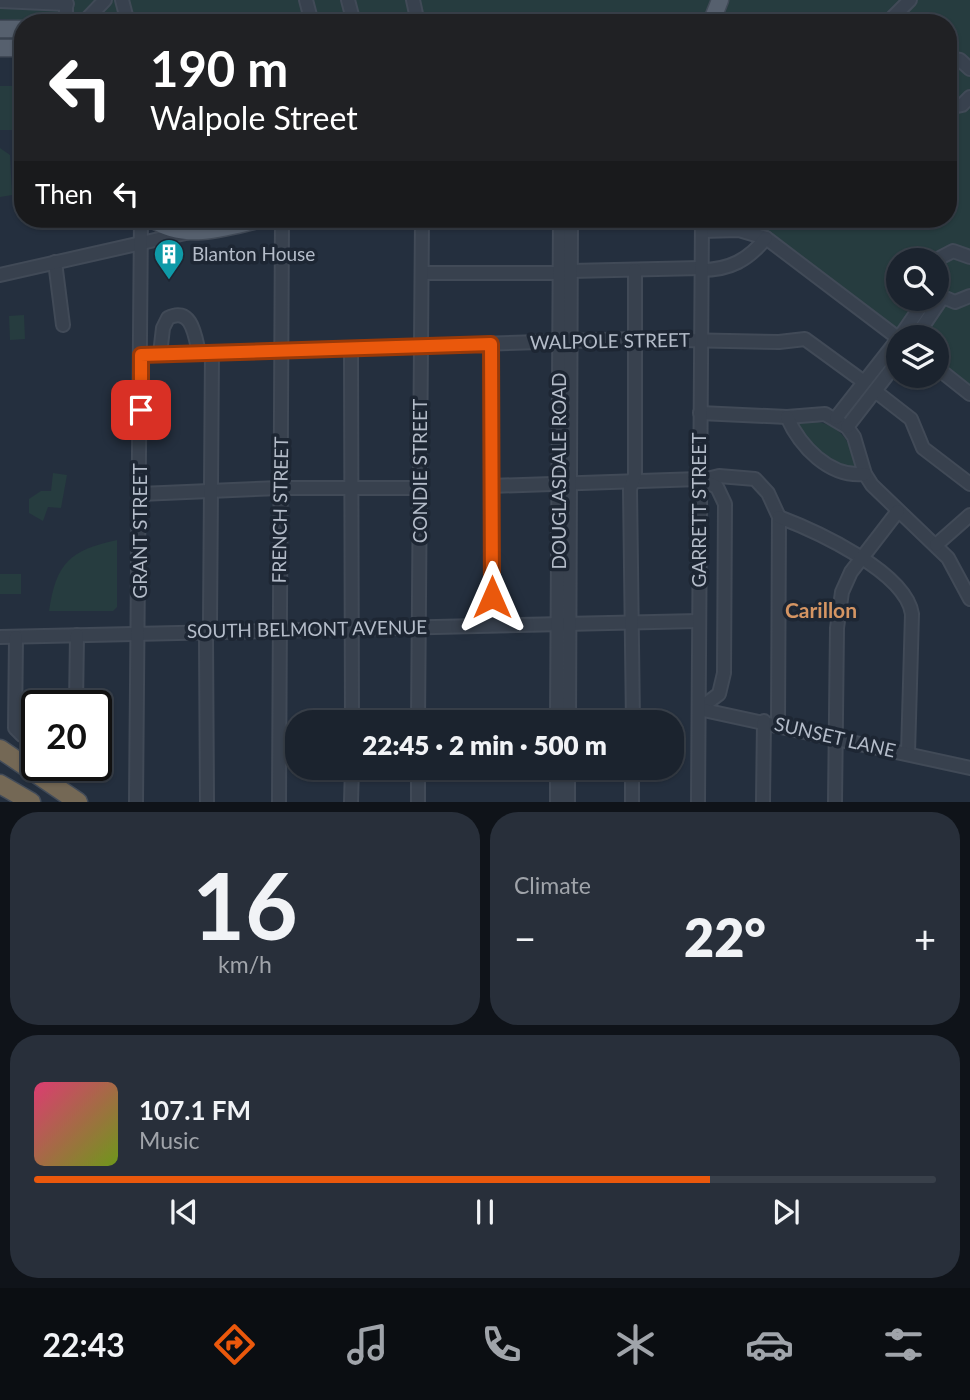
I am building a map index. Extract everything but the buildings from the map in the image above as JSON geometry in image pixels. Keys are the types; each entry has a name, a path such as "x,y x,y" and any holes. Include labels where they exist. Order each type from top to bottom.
{"highway":[{"path":"0,749 78,802"},
{"path":"0,784 31,802"}],"main road":[{"path":"170,228 190,232 212,228"}],"street":[{"path":"92,14 105,0"},
{"path":"897,14 910,0"},
{"path":"0,1 67,2"},
{"name":"GRANT STREET","path":"136,802 140,633 141,228"},
{"name":"FRENCH STREET","path":"279,802 282,228"},
{"name":"CONDIE STREET","path":"418,710 422,228"},
{"name":"DOUGLASDALE ROAD","path":"558,710 563,624 565,343 565,272 561,228"},
{"name":"DOUGLASDALE ROAD","path":"565,272 570,228"},
{"name":"GARRETT STREET","path":"698,802 702,228"},
{"path":"724,228 766,238 886,329"},
{"path":"0,275 190,232"},
{"path":"422,273 701,269 734,265 749,257 766,238"},
{"path":"949,252 970,257"},
{"path":"55,262 63,325"},
{"path":"633,710 631,624 635,270"},
{"path":"949,300 955,302 970,296"},
{"path":"160,354 163,328 168,318 180,315 187,317 206,353 210,490 207,802"},
{"name":"WALPOLE STREET","path":"141,355 635,339 779,342 804,339 864,382"},
{"path":"491,344 492,625"},
{"path":"351,348 352,710"},
{"path":"836,418 886,354"},
{"path":"847,427 886,377"},
{"path":"949,377 970,394"},
{"path":"875,391 911,419 923,448 970,484"},
{"path":"700,413 787,417 816,413 836,418 847,427 857,444 865,474 898,511 965,572 970,598"},
{"path":"787,417 799,440 825,464 844,472 865,474"},
{"path":"491,486 701,479 719,475 755,479 768,494 779,517 778,724"},
{"path":"699,709 719,694 725,639 724,504 717,486 701,479"},
{"path":"140,494 280,488 420,488"},
{"path":"835,802 837,628 842,592 861,558 898,511"},
{"path":"936,545 970,515"},
{"path":"779,517 861,558 899,587 910,604 908,753"},
{"name":"SOUTH BELMONT AVENUE","path":"0,637 699,621"},
{"name":"DOUGLASDALE ROAD","path":"563,624 568,710"},
{"path":"76,690 77,635"},
{"path":"16,637 15,728 21,734"},
{"name":"SUNSET LANE","path":"699,709 778,724 970,768"},
{"path":"764,721 764,802"},
{"path":"351,802 352,780"},
{"path":"418,780 418,802"},
{"path":"557,780 557,802"},
{"path":"568,780 568,802"},
{"path":"632,780 632,802"}],"green space":[{"path":"0,0 970,0 970,388 949,372 949,325 887,325 761,228 957,228 957,14 14,14 14,20 0,19"},
{"path":"0,86 14,86 14,130 0,130"},
{"path":"0,148 10,155 12,195 0,197"},
{"path":"24,315 25,339 10,340 9,316"},
{"path":"792,420 819,422 837,430 850,446 858,472 821,458"},
{"path":"53,473 67,475 61,508 48,507 43,521 29,513 29,499 41,491 51,491"},
{"path":"117,540 117,607 113,611 49,611 56,581 68,561 88,549"},
{"path":"0,574 21,574 21,594 0,594"}],"place":[{"name":"Blanton House","path":"169,281"}],"district":[{"name":"Carillon","path":"821,611"}],"route":[{"path":"141,410 141,355 491,344 492,597"}]}
